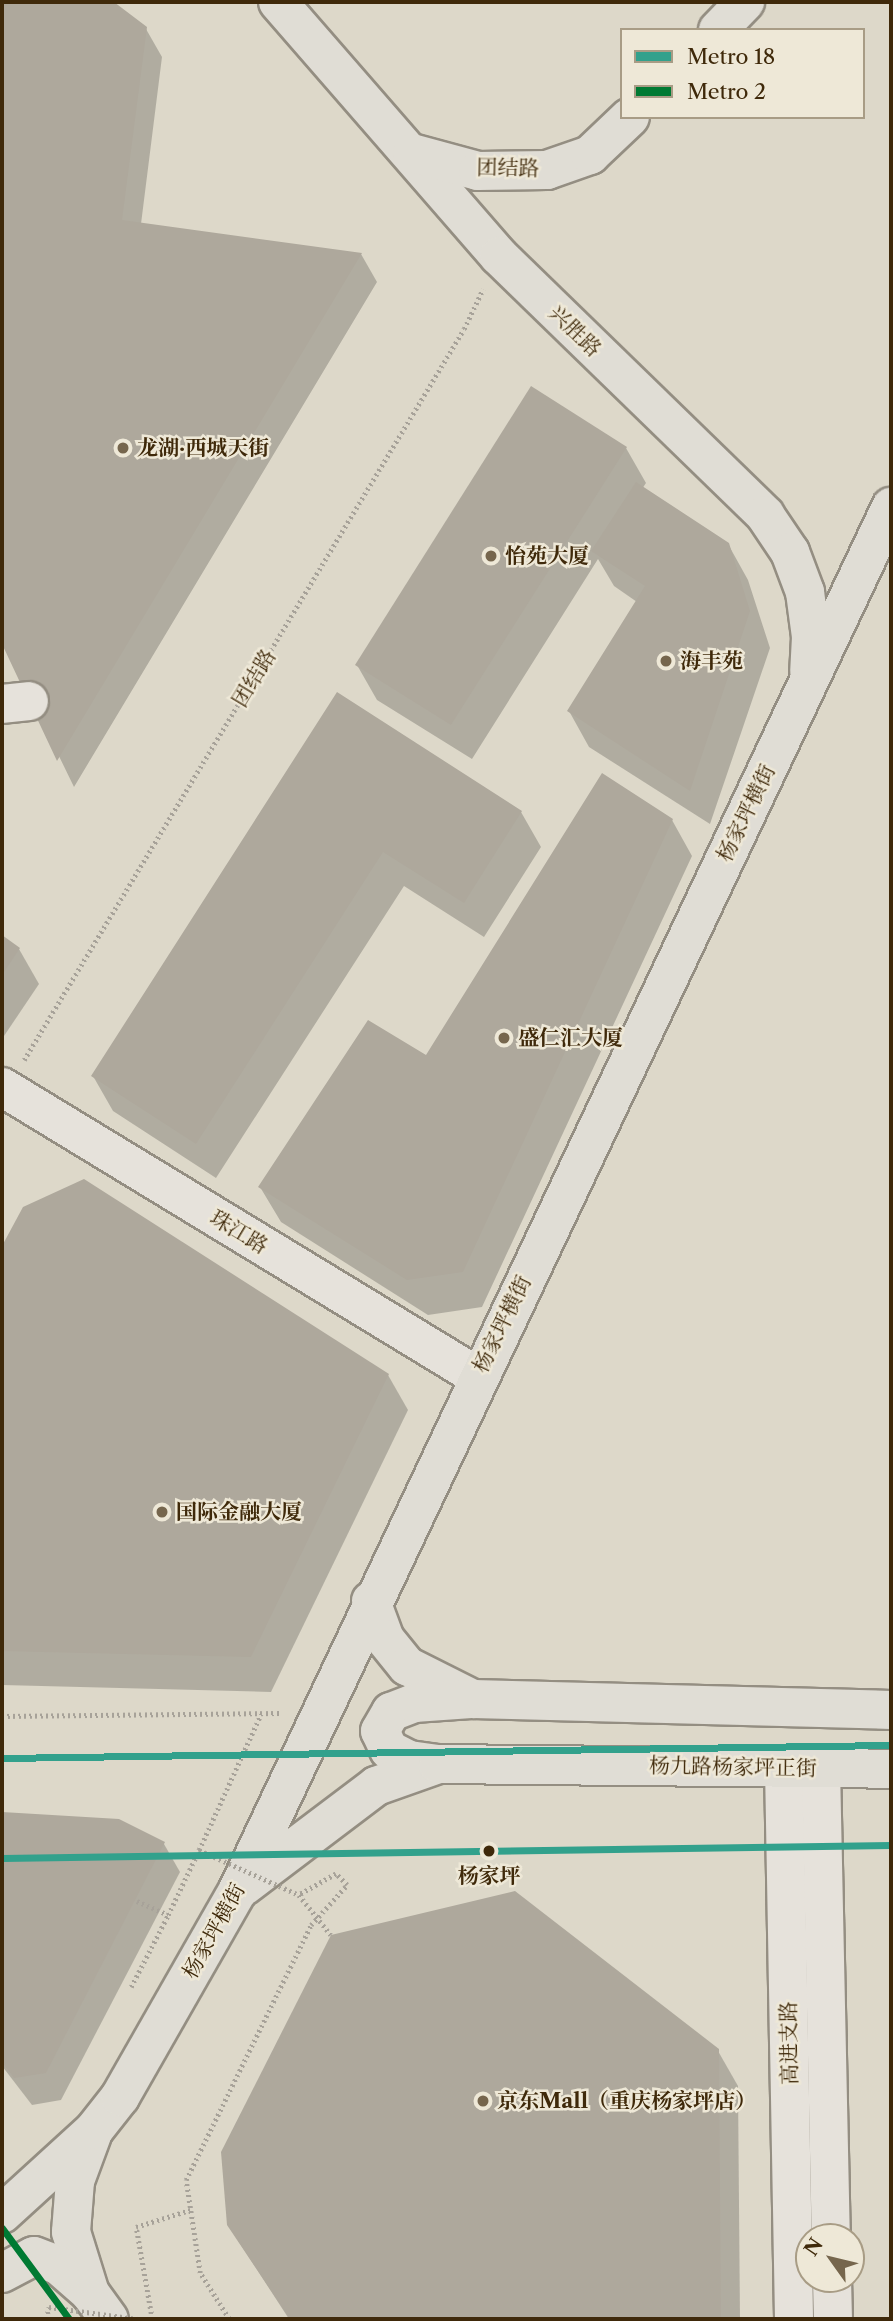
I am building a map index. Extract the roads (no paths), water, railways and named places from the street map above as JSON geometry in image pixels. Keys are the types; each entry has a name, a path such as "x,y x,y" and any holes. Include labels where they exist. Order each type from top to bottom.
{"main road":[{"name":"兴胜路","path":"278,2 499,256 765,515 790,552 805,592 811,637 808,683"},
{"path":"720,28 745,2"},
{"name":"团结路","path":"412,153 478,171 547,170 590,155 628,119"},
{"name":"杨家坪横街","path":"94,2130 142,2061 237,1892 477,1376 891,507"},
{"path":"372,1601 385,1639 407,1666 473,1699"},
{"path":"438,1764 409,1760 388,1750 380,1731 391,1713 414,1703 473,1699 891,1710"},
{"name":"杨九路杨家坪正街","path":"237,1892 376,1786 438,1764 891,1769"},
{"path":"2,2214 94,2130"},
{"path":"94,2130 71,2208 77,2262 100,2306"},
{"path":"2,2273 21,2259 46,2258 100,2306"}],"street":[{"name":"珠江路","path":"4,1088 477,1376"},
{"name":"高进支路","path":"802,1767 830,2223"},
{"name":"高进支路","path":"794,2319 802,1767"},
{"path":"832,2293 833,2319"}],"metro line":[{"name":"18","path":"2,1758 891,1745"},
{"name":"18","path":"2,1858 891,1845"},
{"name":"2","path":"2,2228 69,2319"}],"place":[{"name":"龙湖·西城天街","path":"123,448"},
{"name":"怡苑大厦","path":"491,556"},
{"name":"海丰苑","path":"666,661"},
{"name":"盛仁汇大厦","path":"504,1038"},
{"name":"国际金融大厦","path":"162,1512"},
{"name":"杨家坪","path":"489,1851"},
{"name":"京东Mall（重庆杨家坪店）","path":"483,2101"}]}
